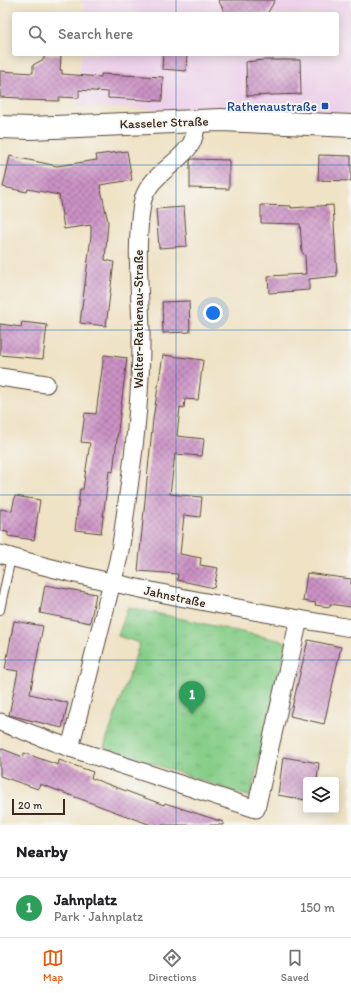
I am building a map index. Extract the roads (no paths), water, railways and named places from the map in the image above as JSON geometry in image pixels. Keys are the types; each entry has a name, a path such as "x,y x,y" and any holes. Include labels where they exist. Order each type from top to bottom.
{"main road":[{"name":"Kasseler Straße","path":"0,127 30,128 221,120 351,126"}],"street":[{"name":"Walter-Rathenau-Straße","path":"70,748 112,582 118,564 130,478 140,382 141,332 138,244 142,202 148,188 191,144 195,134 197,121"},
{"path":"0,378 46,384"},
{"name":"Jahnstraße","path":"6,556 66,573 212,604 351,628"},
{"path":"0,722 70,748 256,809 299,619"}],"lane":[{"path":"0,610 6,556"}],"place":[{"name":"Rathenaustraße","path":"325,106"},
{"name":"Jahnplatz","path":"192,714"}]}
